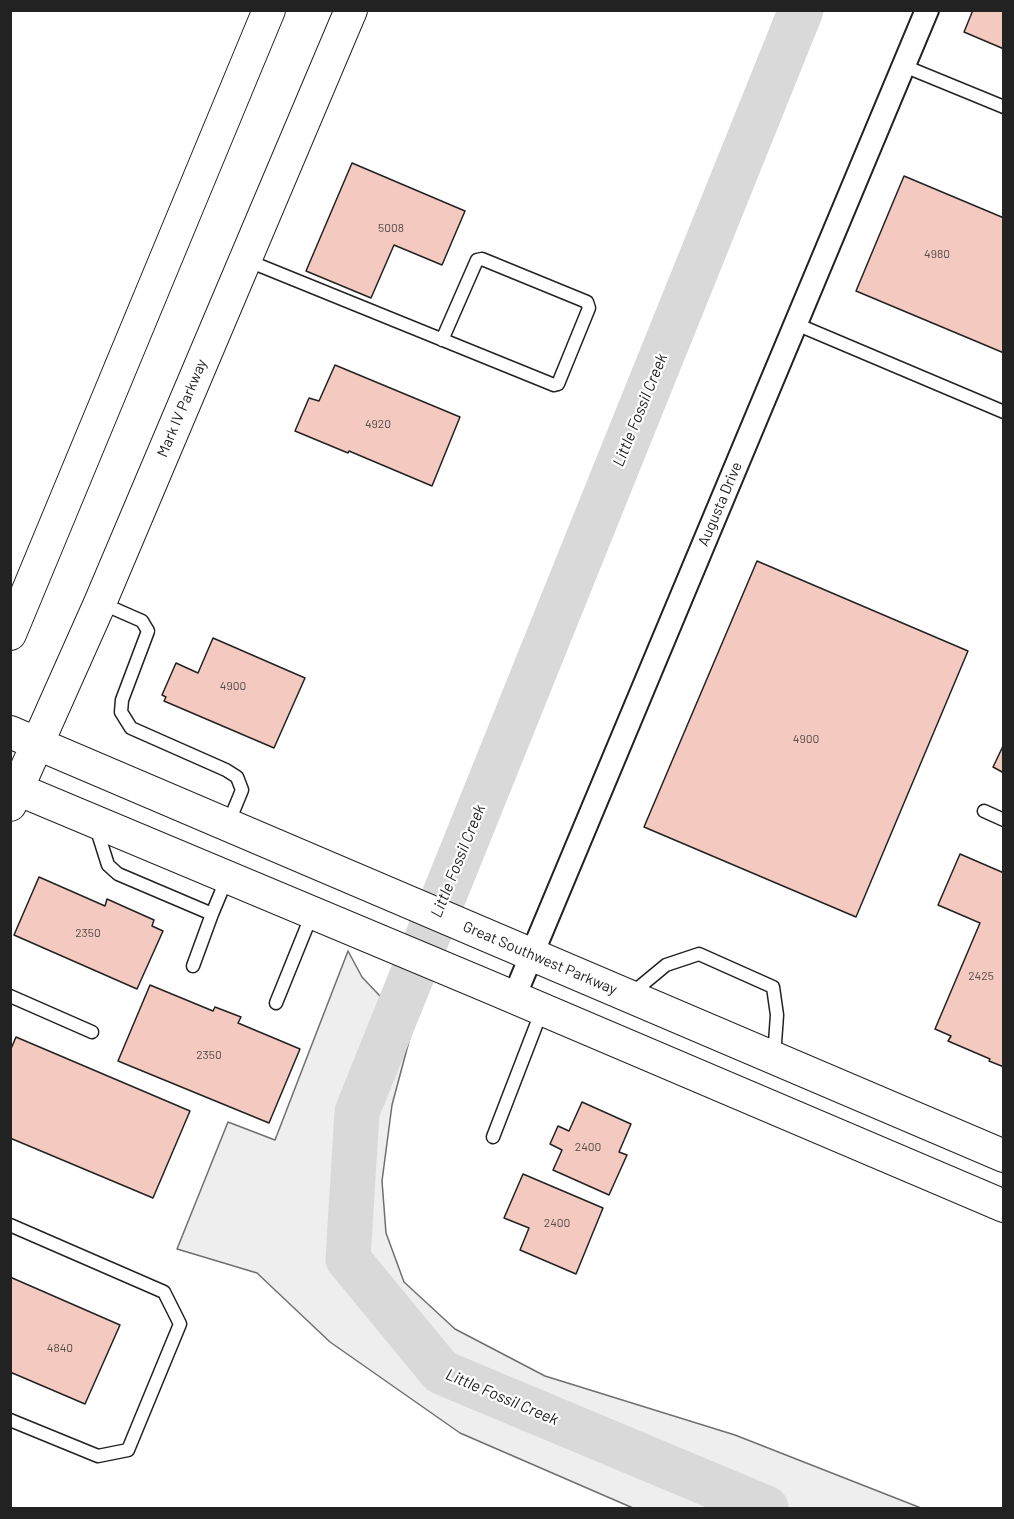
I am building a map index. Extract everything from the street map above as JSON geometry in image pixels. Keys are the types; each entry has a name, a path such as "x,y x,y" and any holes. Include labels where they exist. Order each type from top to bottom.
{"street":[{"path":"10,634 269,10"},
{"name":"Mark IV Parkway","path":"13,793 25,738 100,603 351,10"},
{"name":"Augusta Drive","path":"503,992 796,324 927,10"},
{"name":"Great Southwest Parkway","path":"25,738 1004,1156"},
{"path":"13,793 94,820 1004,1206"}],"lane":[{"path":"904,66 1004,107"},
{"path":"245,260 442,340 554,385 558,384 589,308 587,302 482,259 477,260 442,340"},
{"path":"796,324 1004,412"},
{"path":"100,603 142,621 148,631 122,700 121,711 131,728 237,777 242,790 228,824"},
{"path":"984,812 1004,820"},
{"path":"94,820 108,866 118,874 212,914"},
{"path":"193,966 228,877"},
{"path":"276,1003 313,912"},
{"path":"629,996 666,965 699,954 773,987 777,1015 774,1058"},
{"path":"10,996 92,1032"},
{"path":"493,1137 542,1009"},
{"path":"10,1225 164,1292 180,1324 128,1450 98,1456 10,1420"}],"shaded area":[{"path":"348,951 362,977 412,1030 392,1105 382,1181 386,1233 404,1282 455,1329 545,1376 735,1435 921,1508 633,1508 460,1433 330,1342 257,1273 177,1249 228,1122 275,1140"}],"building":[{"path":"973,10 1004,10 1004,49 964,32"},
{"path":"352,163 465,211 442,265 394,245 371,298 306,271"},
{"path":"904,176 1004,218 1004,353 856,291"},
{"path":"335,365 460,417 432,486 295,431 309,398 319,401"},
{"path":"757,561 968,651 856,917 644,827"},
{"path":"213,638 305,678 274,748 164,701 166,697 162,695 176,663 198,673"},
{"path":"1004,744 1004,773 993,767"},
{"path":"960,854 1004,873 1004,1067 948,1041 951,1036 935,1029 980,923 938,905"},
{"path":"39,877 105,906 107,899 154,920 152,926 163,931 137,989 14,935"},
{"path":"150,985 213,1011 215,1007 241,1017 238,1023 300,1049 269,1123 118,1061"},
{"path":"16,1037 190,1111 153,1198 10,1138 10,1051"},
{"path":"582,1102 631,1124 619,1152 627,1155 609,1195 553,1170 562,1150 550,1144 558,1126 569,1131"},
{"path":"523,1174 603,1208 576,1274 520,1250 529,1228 504,1218"},
{"path":"10,1277 120,1325 85,1404 10,1372"}],"waterway":[{"name":"Little Fossil Creek","path":"766,1508 441,1372 348,1259 357,1112 801,10"}]}
